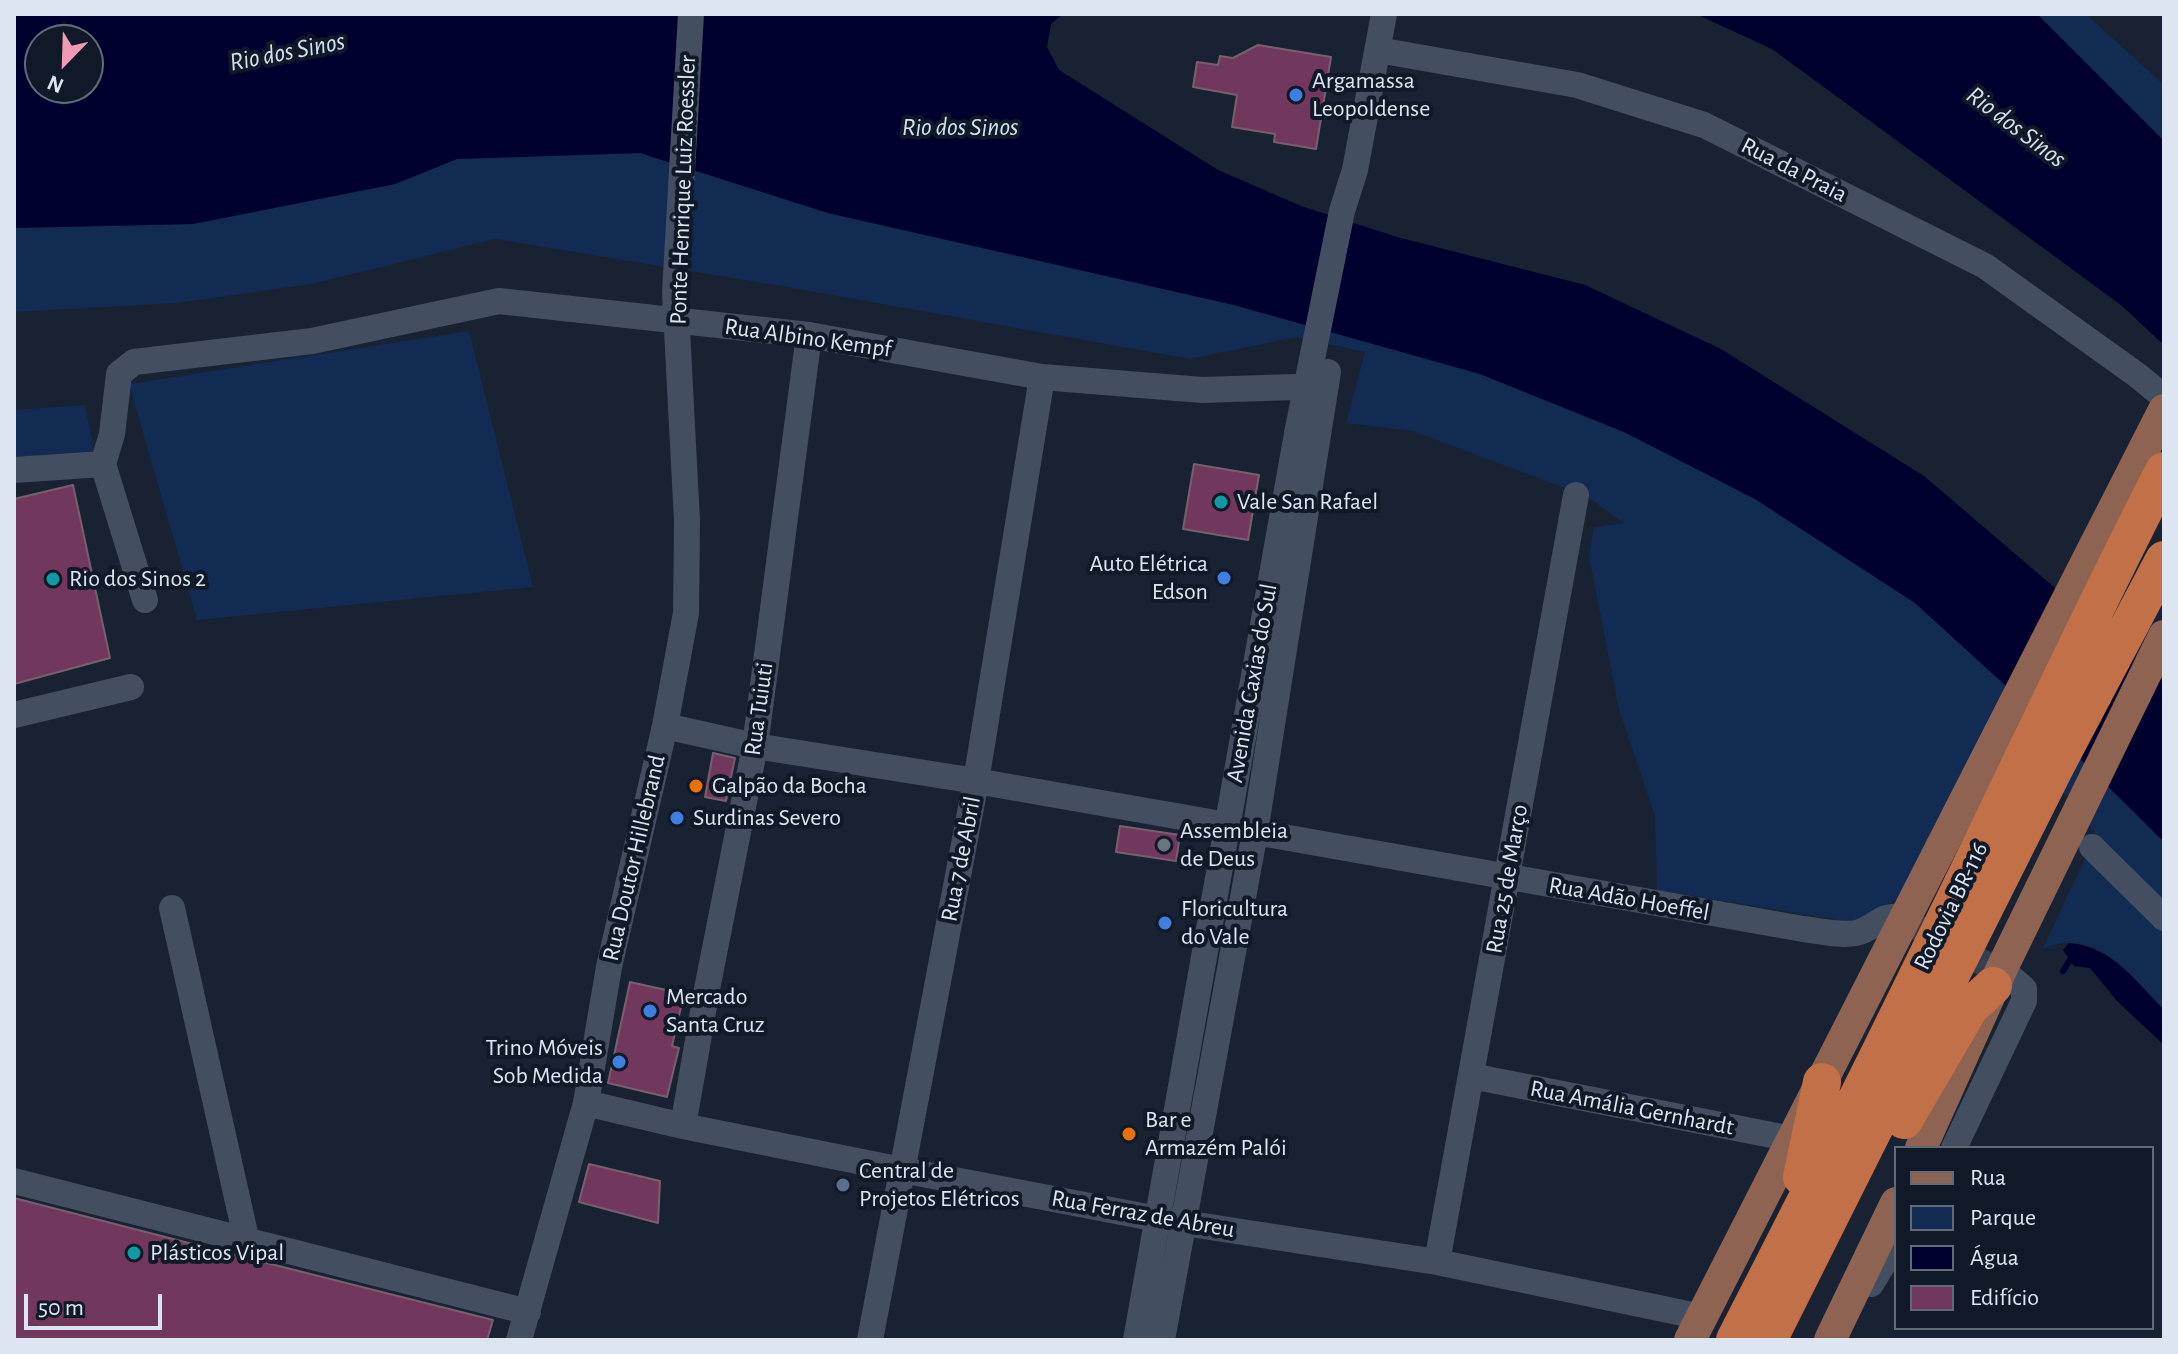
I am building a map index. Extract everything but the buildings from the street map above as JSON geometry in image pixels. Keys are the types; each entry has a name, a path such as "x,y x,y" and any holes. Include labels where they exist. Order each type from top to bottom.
{"highway":[{"name":"Rodovia BR-116","path":"1768,1340 1804,1238 2041,758 2094,577 2164,471"},
{"name":"Rodovia BR-116","path":"2041,758 2150,625 2164,560"},
{"path":"1822,1082 1804,1238 1843,1223 1970,1007 2004,983"},
{"name":"Rodovia BR-116","path":"1735,1340 1804,1238"}],"main road":[{"path":"1696,1329 2014,707 2094,577 2162,410"},
{"path":"1922,1146 2004,983 2012,946 2106,753 2150,625"},
{"path":"1830,1340 1894,1207"}],"street":[{"name":"Ponte Henrique Luiz Roessler","path":"678,367 675,292 691,14"},
{"name":"Avenida Caxias do Sul","path":"1136,1340 1170,1221 1255,832 1317,386 1384,14"},
{"name":"Rua da Praia","path":"1378,50 1577,85 1704,125 1985,266 2137,375 2162,410"},
{"name":"Rua Albino Kempf","path":"103,464 112,434 119,374 134,362 312,341 499,301 809,335 1042,377 1202,390 1317,386"},
{"name":"Rua Tuiuti","path":"683,1126 755,746 809,335"},
{"name":"Rua Doutor Hillebrand","path":"519,1340 586,1103 609,967 665,726 686,613 687,521 678,367"},
{"name":"Rua 7 de Abril","path":"870,1340 976,781 1042,377"},
{"name":"Avenida Caxias do Sul","path":"1162,1340 1170,1221 1227,825 1317,386"},
{"path":"14,470 103,464 145,600"},
{"name":"Rua 25 de Março","path":"1437,1262 1576,495"},
{"path":"14,715 131,687"},
{"path":"665,726 755,746 1227,825"},
{"name":"Rua Adão Hoeffel","path":"1255,832 1803,929 1850,934 1862,932 1883,918 1898,917"},
{"path":"2092,847 2164,918"},
{"path":"172,908 247,1242"},
{"path":"1955,1146 2024,1001 2024,989 2004,983"},
{"name":"Rua Amália Gernhardt","path":"1471,1076 1792,1139"},
{"name":"Rua Ferraz de Abreu","path":"586,1103 683,1126 1170,1221 1437,1262 1696,1329"},
{"path":"14,1181 528,1312"},
{"path":"1849,1300 1867,1291 1894,1246"}],"green space":[{"path":"2037,14 2086,14 2164,85 2164,141"},
{"path":"640,153 828,213 1234,305 1480,374 1624,432 1755,499 1915,603 2016,695 2164,842 2164,1010 2122,966 2097,949 2068,943 2043,948 2096,835 2067,795 1990,743 1900,898 1851,922 1657,890 1655,816 1619,709 1589,557 1594,527 1624,523 1586,496 1413,431 1346,423 1365,352 1297,337 1190,359 788,287 495,239 312,284 177,303 14,312 14,228 193,224 395,184 456,159"},
{"path":"469,331 533,587 197,620 129,384"},
{"path":"85,405 95,455 14,460 14,410"}],"water":[{"name":"Rio dos Sinos","path":"14,14 1063,14 1051,24 1047,47 1059,70 1218,170 1301,206 1397,237 1585,285 1721,349 1924,476 2164,681 2164,842 2016,695 1915,603 1755,499 1624,432 1480,374 1234,305 828,213 640,153 457,159 395,184 193,224 14,228"},
{"name":"Rio dos Sinos","path":"1696,14 2037,14 2164,141 2164,345 2121,305 1772,49"},
{"path":"2069,943 2098,951 2110,958 2164,1010 2164,1045 2118,1002 2090,968 2074,966 2063,950"}],"waterway":[{"path":"2063,971 2074,953"}],"tunnel":[{"path":"1898,917 2015,980"}],"place":[{"name":"Argamassa Leopoldense","path":"1296,95"},
{"name":"Vale San Rafael","path":"1221,502"},
{"name":"Auto Elétrica Edson","path":"1224,578"},
{"name":"Rio dos Sinos 2","path":"53,579"},
{"name":"Galpão da Bocha","path":"696,786"},
{"name":"Surdinas Severo","path":"677,818"},
{"name":"Assembleia de Deus","path":"1164,845"},
{"name":"Floricultura do Vale","path":"1165,923"},
{"name":"Mercado Santa Cruz","path":"650,1011"},
{"name":"Trino Móveis Sob Medida","path":"619,1062"},
{"name":"Bar e Armazém Palói","path":"1129,1134"},
{"name":"Central de Projetos Elétricos","path":"843,1185"},
{"name":"Plásticos Vipal","path":"134,1253"}]}
